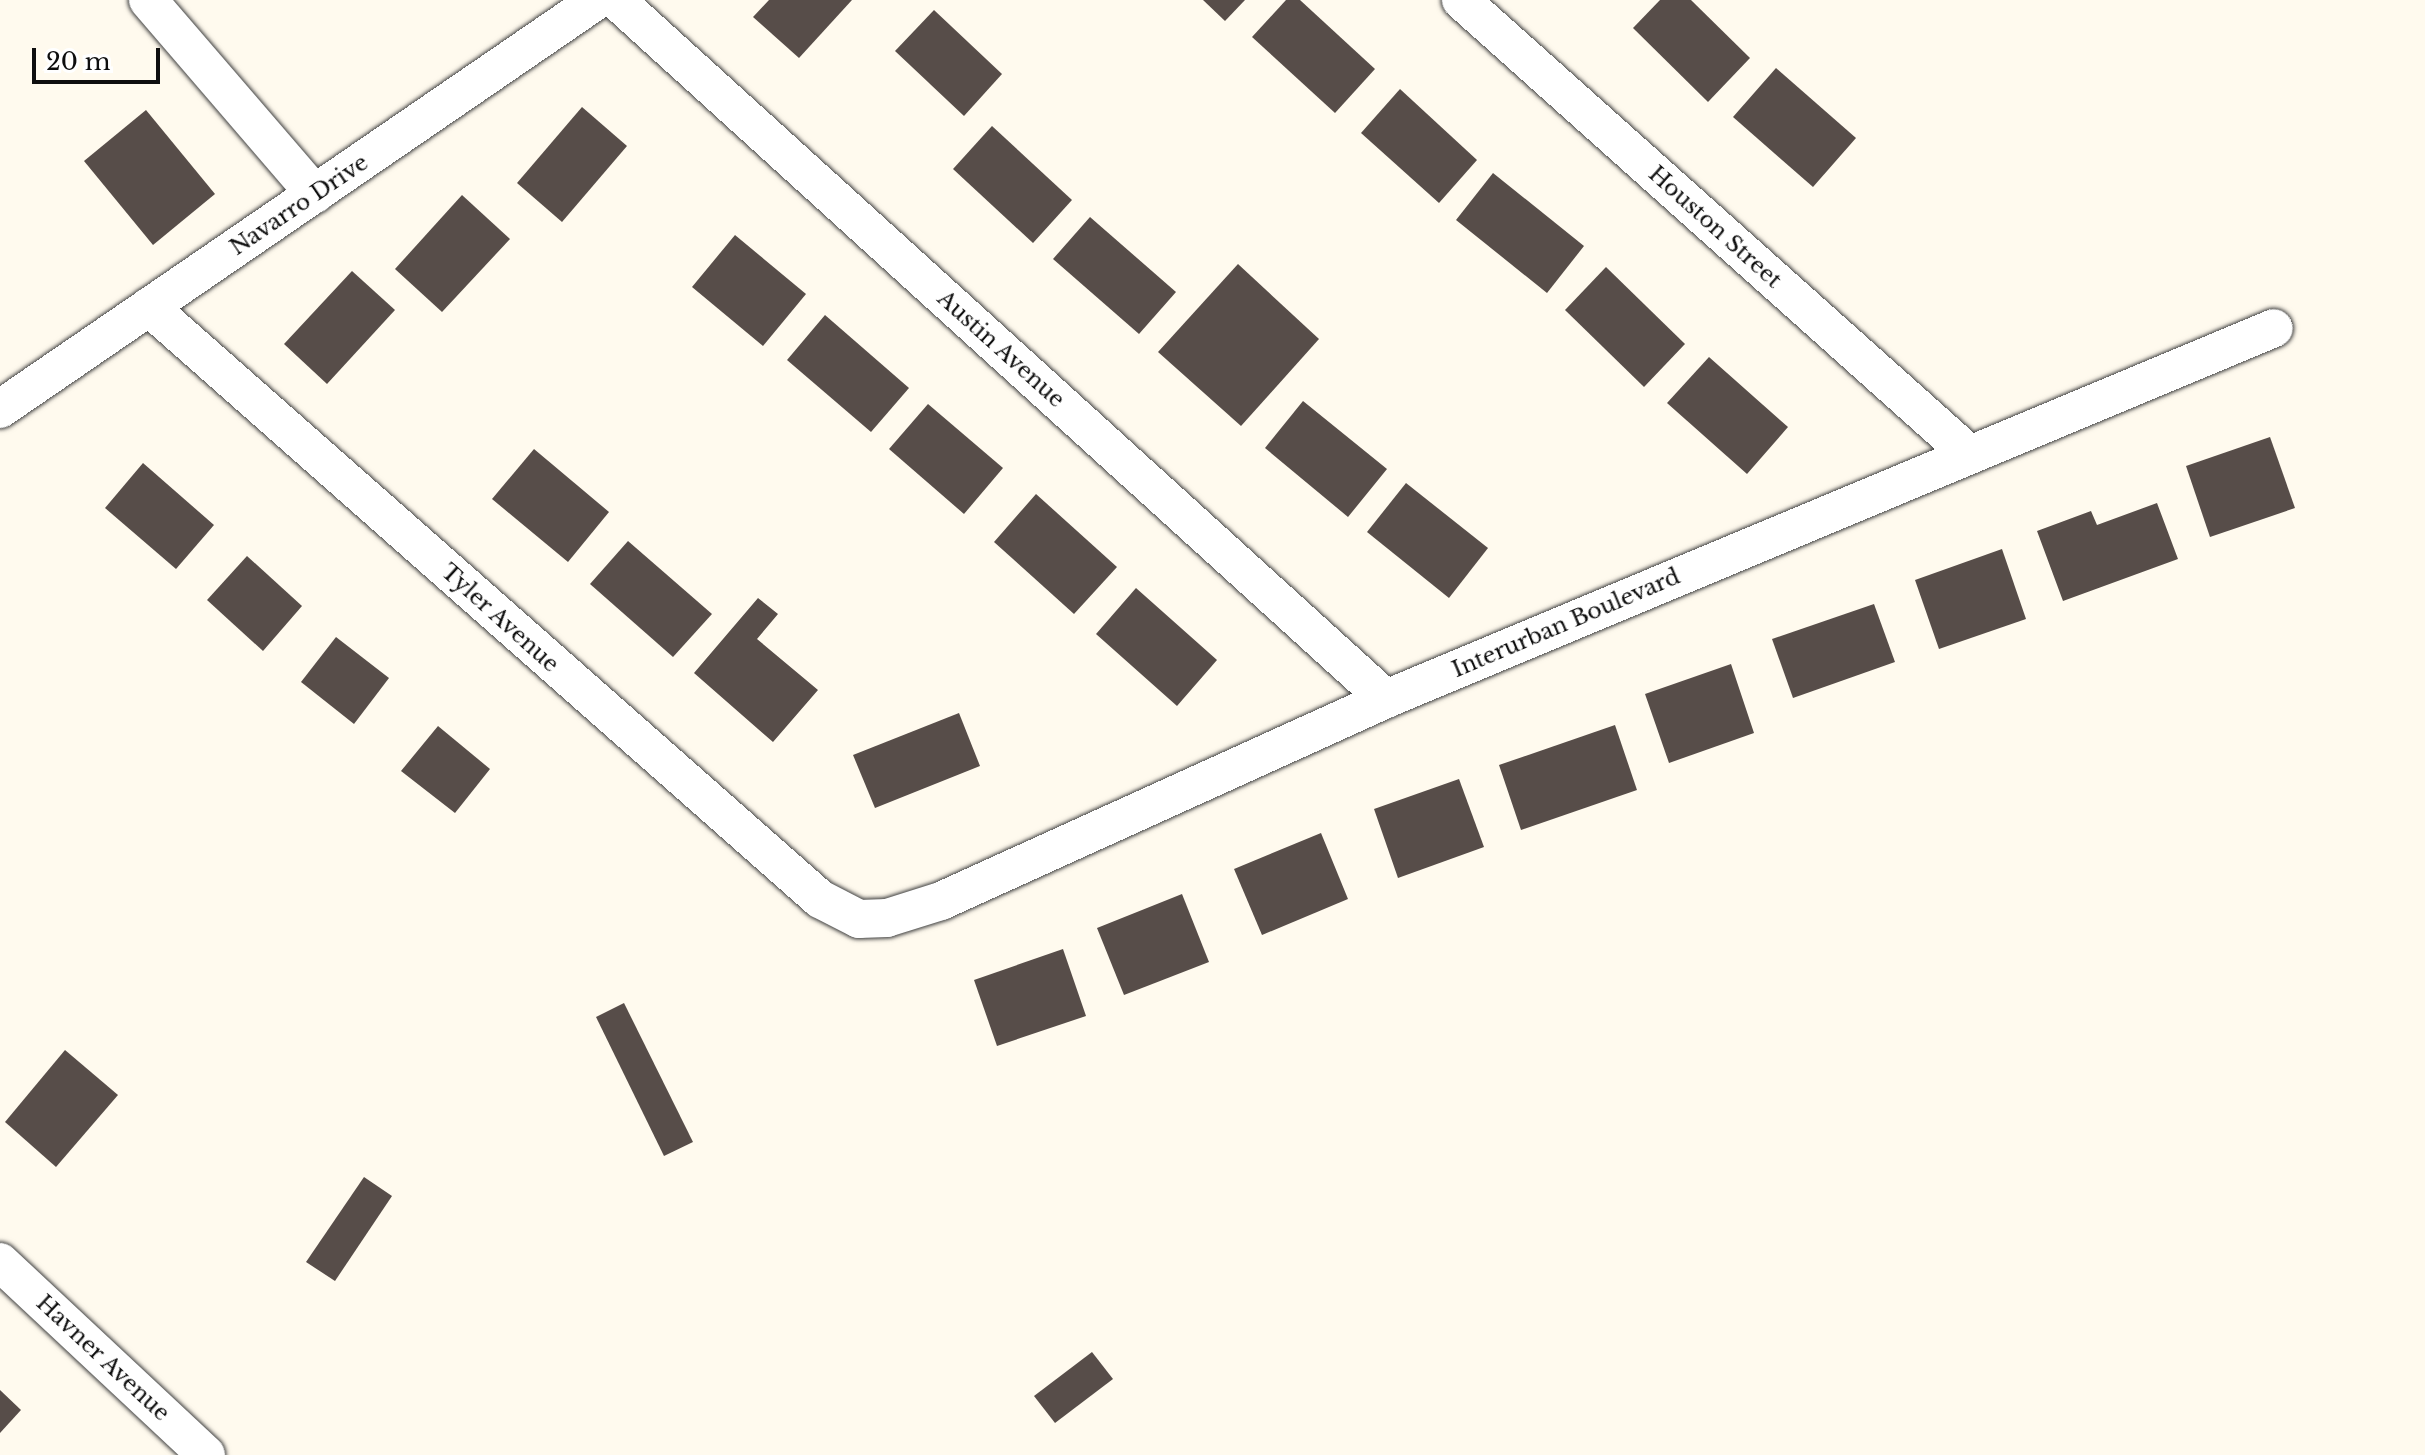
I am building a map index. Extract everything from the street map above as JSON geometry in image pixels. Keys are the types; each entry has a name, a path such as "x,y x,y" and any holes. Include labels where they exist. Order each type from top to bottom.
{"street":[{"path":"148,0 315,194"},
{"name":"Navarro Drive","path":"0,409 597,0"},
{"name":"Austin Avenue","path":"616,0 1386,699"},
{"name":"Houston Street","path":"1461,0 1969,454"},
{"name":"Tyler Avenue","path":"149,307 820,899 859,919"},
{"name":"Interurban Boulevard","path":"859,919 887,918 941,901 1386,699 2274,328"},
{"name":"Havner Avenue","path":"0,1262 206,1455"}],"building":[{"path":"769,0 852,0 799,58 753,17"},
{"path":"1203,0 1245,0 1225,21"},
{"path":"1286,0 1300,0 1375,69 1335,113 1252,37"},
{"path":"1660,0 1691,0 1750,58 1708,102 1633,28"},
{"path":"934,10 1002,74 964,116 895,51"},
{"path":"1776,68 1856,138 1813,187 1733,117"},
{"path":"1400,89 1477,160 1439,203 1361,133"},
{"path":"582,107 627,146 562,222 517,183"},
{"path":"146,110 215,194 153,245 84,161"},
{"path":"992,126 1072,200 1033,243 953,169"},
{"path":"1493,173 1584,246 1547,293 1456,220"},
{"path":"462,195 510,239 442,312 395,269"},
{"path":"1090,217 1176,292 1139,334 1053,259"},
{"path":"735,235 806,294 763,346 692,287"},
{"path":"1238,264 1319,339 1241,426 1158,352"},
{"path":"1606,267 1685,344 1644,387 1565,310"},
{"path":"352,271 395,310 327,384 284,344"},
{"path":"825,315 909,388 871,432 787,360"},
{"path":"1709,357 1788,427 1747,474 1667,403"},
{"path":"1303,401 1387,469 1348,517 1265,448"},
{"path":"928,404 1003,468 964,514 889,449"},
{"path":"2270,437 2295,508 2210,537 2186,466"},
{"path":"534,449 609,512 568,562 492,499"},
{"path":"143,463 214,525 176,569 105,508"},
{"path":"1406,483 1488,548 1449,598 1367,532"},
{"path":"1036,494 1117,567 1074,614 994,542"},
{"path":"2157,503 2178,559 2063,601 2037,531 2091,511 2097,525"},
{"path":"628,541 712,614 673,657 590,584"},
{"path":"2002,549 2026,619 1939,649 1915,580"},
{"path":"247,556 302,606 263,651 207,600"},
{"path":"1136,588 1217,660 1177,706 1096,634"},
{"path":"758,598 778,614 757,639 818,690 773,742 694,673"},
{"path":"1874,604 1895,662 1793,698 1772,639"},
{"path":"336,637 389,678 354,724 301,682"},
{"path":"1731,664 1754,733 1669,763 1645,694"},
{"path":"959,713 980,766 875,808 853,755"},
{"path":"1615,725 1637,790 1521,830 1499,765"},
{"path":"438,726 490,769 455,813 401,771"},
{"path":"1459,779 1484,847 1398,878 1374,809"},
{"path":"1321,833 1348,899 1262,935 1234,869"},
{"path":"1182,894 1209,962 1124,995 1097,928"},
{"path":"1063,949 1086,1016 997,1046 974,980"},
{"path":"624,1003 693,1142 664,1156 596,1017"},
{"path":"65,1050 118,1095 56,1167 5,1122"},
{"path":"364,1177 392,1196 335,1281 306,1262"},
{"path":"1092,1352 1113,1379 1055,1423 1034,1396"},
{"path":"0,1390 21,1410 0,1433"}]}
